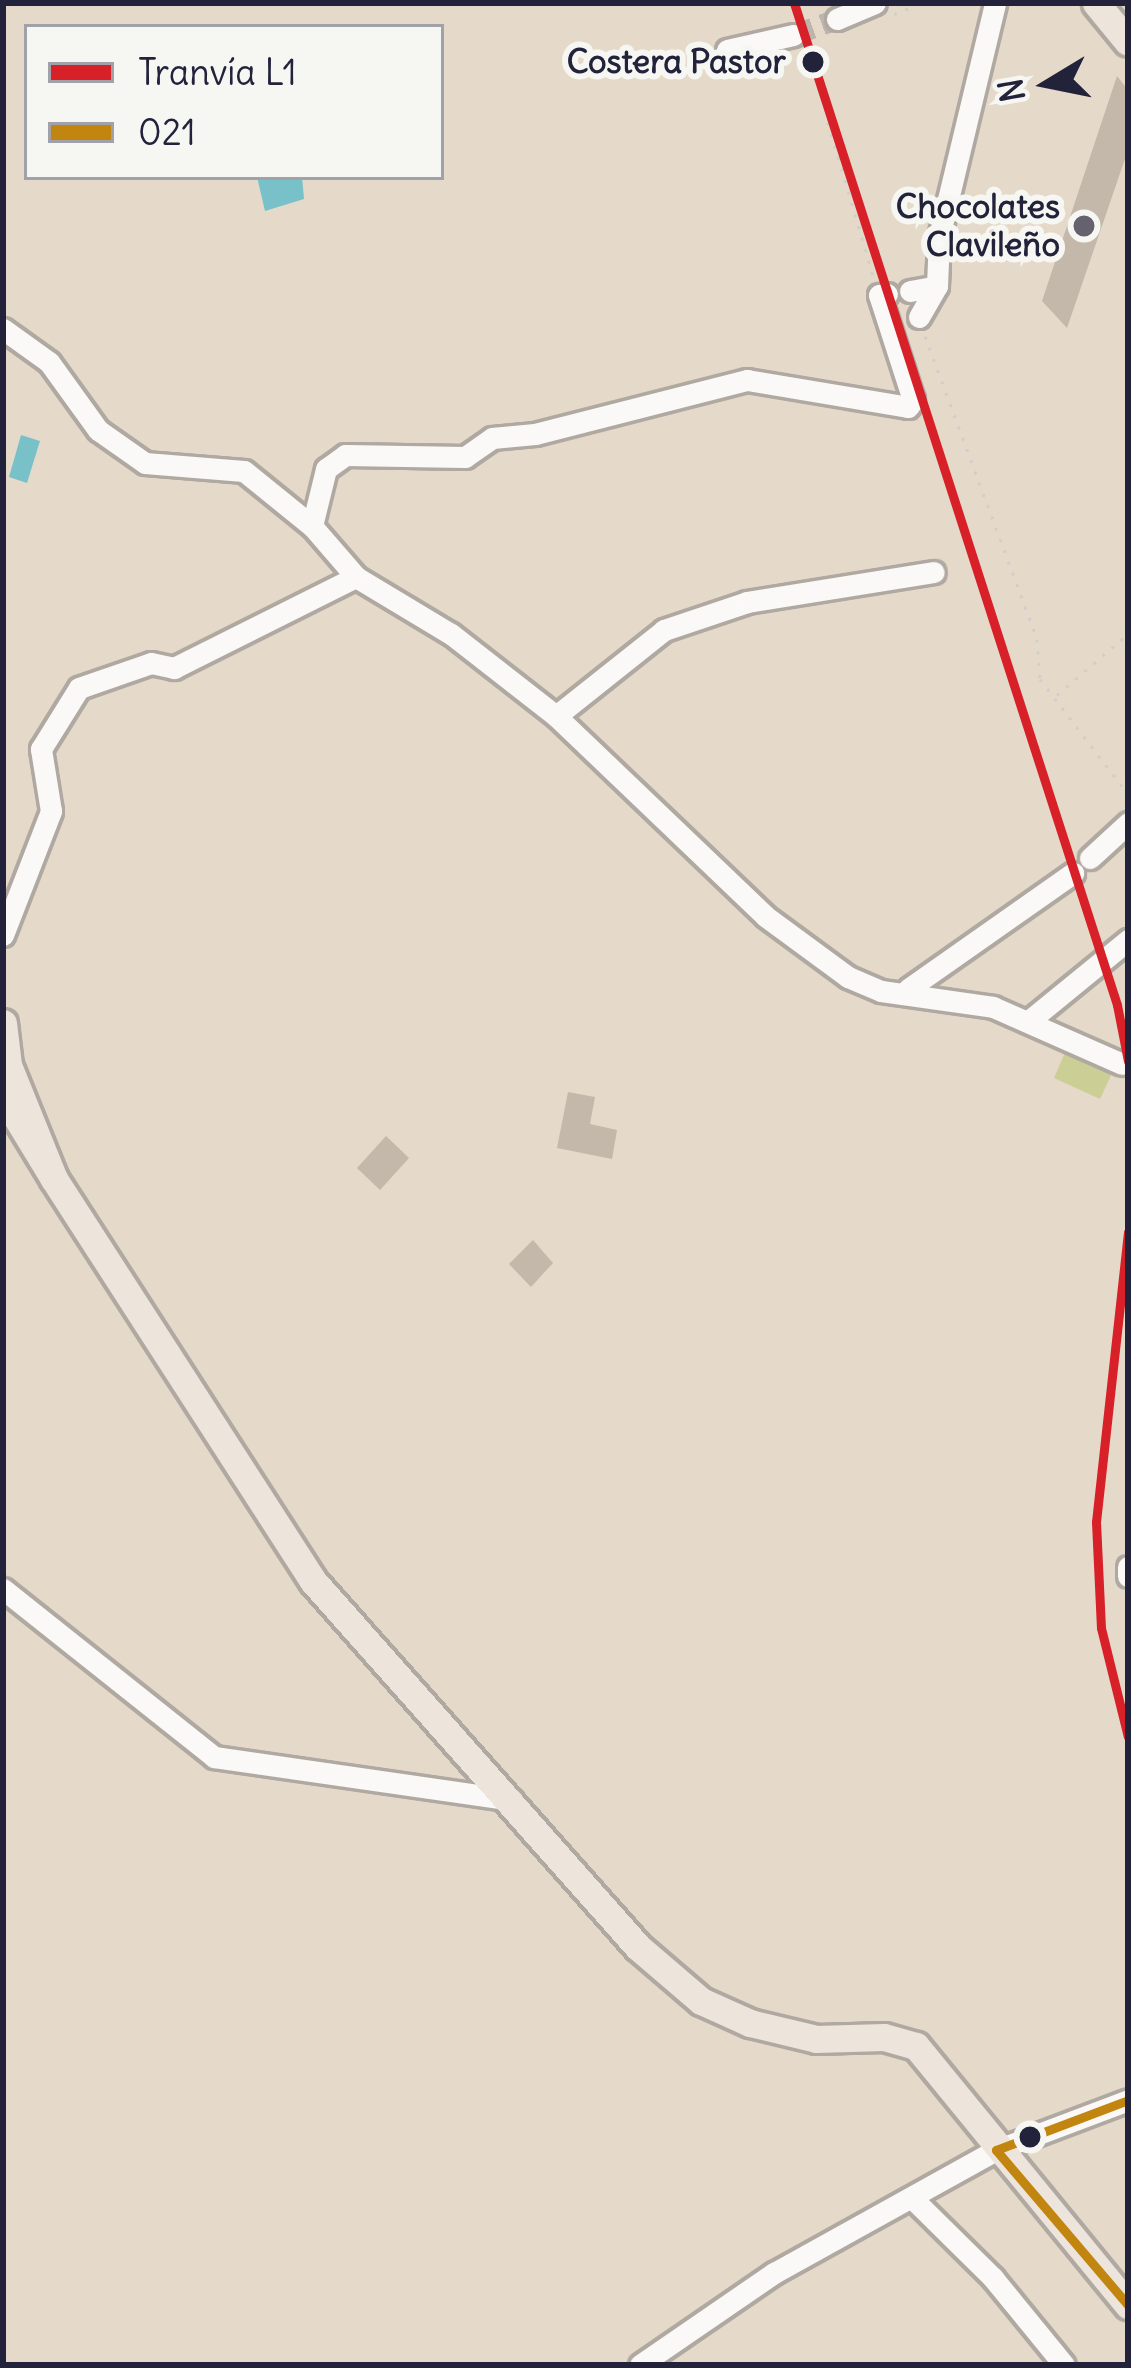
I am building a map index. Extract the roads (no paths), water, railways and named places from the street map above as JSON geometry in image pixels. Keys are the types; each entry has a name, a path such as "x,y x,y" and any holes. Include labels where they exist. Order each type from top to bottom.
{"main road":[{"path":"1096,3 1128,42"},
{"path":"4,1043 54,1179"},
{"path":"3,1094 313,1581 663,1974 750,2023 816,2039 884,2037 916,2047 1128,2305"}],"street":[{"path":"836,19 875,3"},
{"path":"919,317 937,286 939,237 995,3"},
{"path":"727,50 793,35"},
{"path":"910,291 937,286"},
{"path":"312,526 326,469 345,455 465,457 492,438 558,429 747,380 908,407 914,400 883,295"},
{"path":"3,329 49,362 118,447 145,463 244,472 312,526 356,577 451,634 556,716 765,916 848,977 881,991 908,989 1030,1020 1122,1064"},
{"path":"556,716 664,630 747,602 934,572"},
{"path":"3,935 51,811 41,749 79,688 152,663 174,668 356,577"},
{"path":"1090,858 1128,823"},
{"path":"908,989 1072,873"},
{"path":"1030,1020 1128,940"},
{"path":"1128,1567 1128,1576"},
{"path":"3,1589 214,1756 512,1800"},
{"path":"640,2365 774,2273 914,2200 996,2150 1128,2100"},
{"path":"914,2200 993,2278 1064,2365"}],"water":[{"path":"258,180 302,180 304,199 265,211"},
{"path":"21,435 40,441 27,483 9,477"}],"tunnel":[{"path":"793,35 837,19"}],"tram line":[{"name":"L1","path":"794,3 1117,1005 1128,1061"},
{"name":"L1","path":"1128,1232 1096,1522 1101,1628 1128,1737"}],"place":[{"name":"Costera Pastor","path":"813,62"},
{"name":"Chocolates Clavileño","path":"1084,226"}]}
